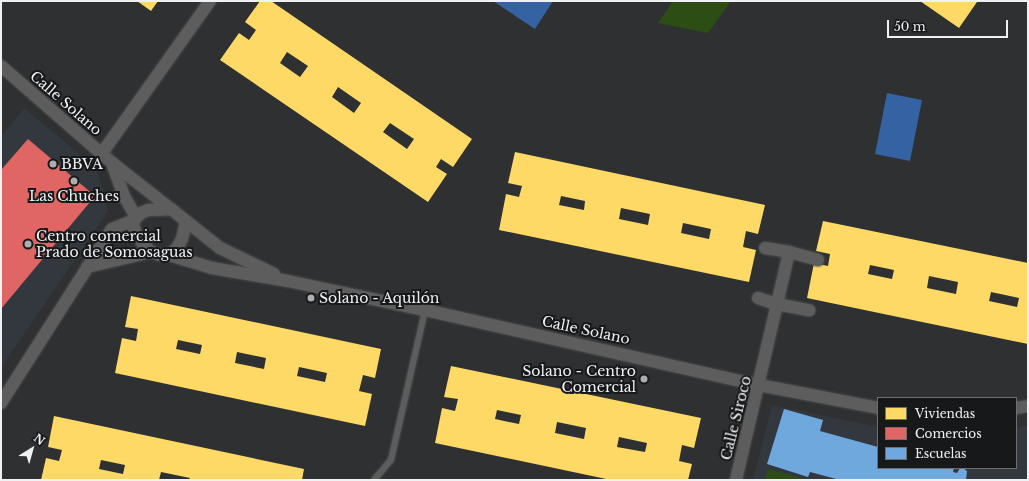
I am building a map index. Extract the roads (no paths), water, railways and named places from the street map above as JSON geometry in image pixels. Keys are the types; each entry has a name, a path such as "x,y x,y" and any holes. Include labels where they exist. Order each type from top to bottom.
{"street":[{"path":"102,154 210,1"},
{"name":"Calle Solano","path":"1,66 111,162 220,248 288,281"},
{"name":"Calle Solano","path":"111,162 124,196 135,219 133,226 137,235 151,252 160,255 169,255 212,268 288,281 425,310 759,385 877,408"},
{"path":"1,403 112,229 135,219 148,210 171,210"},
{"path":"169,255 177,248 182,239 186,220"},
{"path":"765,248 790,252 818,260"},
{"path":"87,267 151,252"},
{"name":"Calle Siroco","path":"736,480 790,252"},
{"path":"758,298 777,304 809,310"},
{"path":"1017,408 1028,406"}],"lane":[{"path":"374,480 391,460 425,310"}],"water":[{"path":"493,1 553,1 535,29"},
{"path":"887,93 922,100 910,161 875,154"}],"place":[{"name":"BBVA","path":"53,164"},
{"name":"Las Chuches","path":"74,181"},
{"name":"Centro comercial Prado de Somosaguas","path":"28,244"},
{"name":"Solano - Aquilón","path":"311,298"},
{"name":"Solano - Centro Comercial","path":"644,379"}]}
